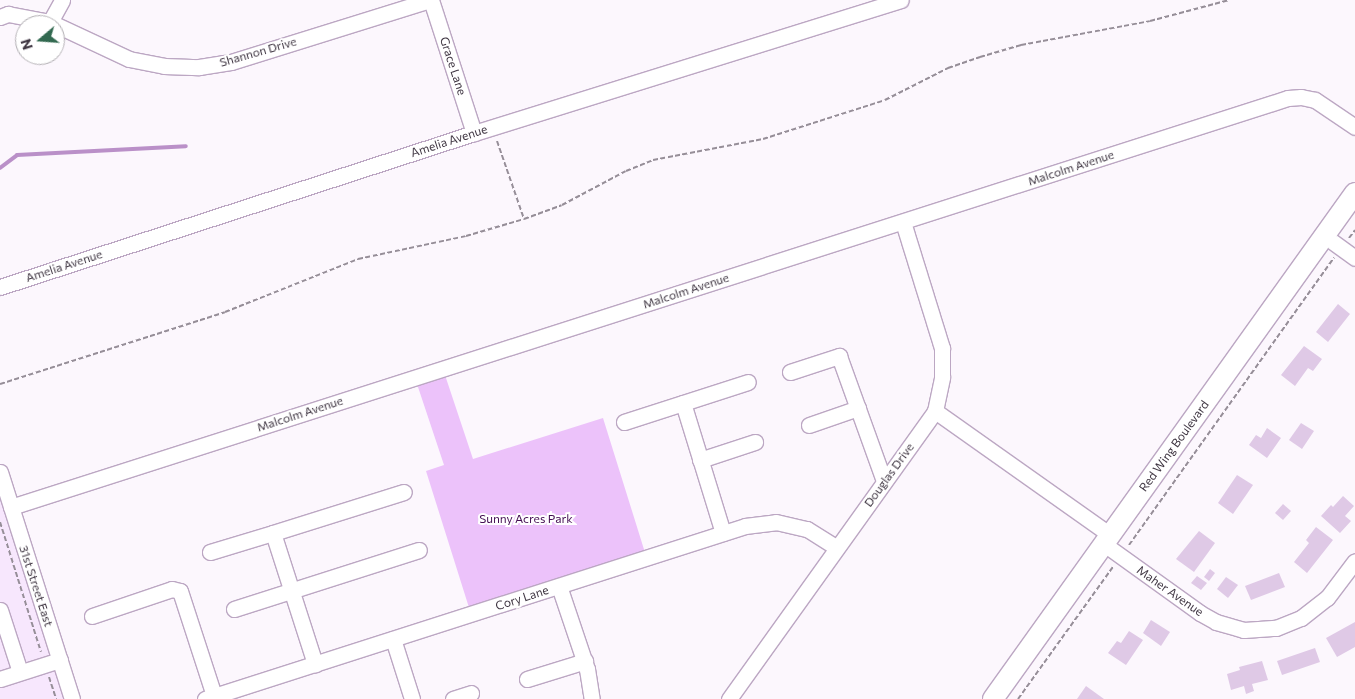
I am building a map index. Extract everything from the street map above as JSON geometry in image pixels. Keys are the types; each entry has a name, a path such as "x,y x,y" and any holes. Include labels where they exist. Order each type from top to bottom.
{"main road":[{"name":"Red Wing Boulevard","path":"993,699 1114,547 1355,193"},
{"name":"Red Wing Boulevard","path":"1006,699 1114,547 1337,245 1355,211"}],"street":[{"path":"54,15 62,0"},
{"name":"Shannon Drive","path":"65,29 129,59 164,66 199,67 231,62 431,0"},
{"name":"Grace Lane","path":"431,0 474,133"},
{"name":"Amelia Avenue","path":"0,287 492,127 901,0"},
{"name":"Shannon Drive","path":"0,17 8,14 15,15"},
{"name":"Malcolm Avenue","path":"6,503 904,222 1288,98 1301,97 1315,100 1355,127"},
{"name":"Douglas Drive","path":"729,699 935,411 942,377 942,348 904,222"},
{"path":"1337,245 1355,258"},
{"path":"790,372 840,356 884,481"},
{"path":"624,422 748,382"},
{"path":"682,403 723,533"},
{"path":"809,425 858,408"},
{"name":"Maher Avenue","path":"935,411 1200,613 1216,622 1244,630 1276,628 1301,618 1327,598 1355,561"},
{"path":"700,460 756,442"},
{"name":"31st Street East","path":"0,472 6,503 72,699"},
{"path":"210,552 404,492"},
{"name":"Cory Lane","path":"212,698 745,526 776,522 807,529 836,547"},
{"path":"274,533 315,664"},
{"path":"234,609 419,550"},
{"path":"559,586 585,661 592,699"},
{"path":"92,616 172,589 180,591 212,698"},
{"path":"0,610 20,672"},
{"path":"393,639 412,699"},
{"path":"0,679 60,660"},
{"path":"527,679 585,661"},
{"path":"453,699 471,694"}],"path":[{"path":"0,384 225,312 358,259 466,236 524,219 562,205 626,170 654,160 763,139 833,118 885,100 948,68 980,57 1029,44 1150,21 1229,0"},
{"path":"492,127 524,219"},
{"path":"1018,699 1114,547 1337,245 1355,230"},
{"path":"0,522 56,699"}],"shaded area":[{"path":"0,472 72,699 0,699"}],"green space":[{"name":"Sunny Acres Park","path":"443,369 473,459 603,418 647,559 471,614 426,471 444,465 415,378"}],"building":[{"path":"1338,304 1350,314 1328,342 1316,332"},
{"path":"1304,346 1322,359 1313,371 1308,368 1295,386 1281,375"},
{"path":"1301,423 1314,431 1302,449 1289,440"},
{"path":"1267,428 1281,438 1267,458 1249,445 1256,435 1261,438"},
{"path":"1237,475 1253,485 1233,514 1218,503"},
{"path":"1343,496 1354,506 1345,516 1351,521 1340,533 1321,516"},
{"path":"1283,504 1291,511 1283,520 1275,513"},
{"path":"1316,527 1333,540 1307,573 1294,562 1309,543 1306,540"},
{"path":"1199,531 1215,543 1194,572 1176,559"},
{"path":"1210,569 1215,573 1209,581 1204,577"},
{"path":"1279,573 1285,587 1251,600 1245,586"},
{"path":"1197,576 1207,583 1201,590 1191,583"},
{"path":"1226,577 1238,585 1228,598 1217,589"},
{"path":"1151,620 1170,632 1161,646 1143,633"},
{"path":"1355,622 1355,647 1337,657 1326,638"},
{"path":"1129,631 1143,640 1126,665 1108,653 1117,641 1121,643"},
{"path":"1315,648 1320,662 1282,675 1277,661"},
{"path":"1262,661 1268,680 1252,684 1254,691 1246,694 1244,686 1231,690 1227,674 1240,670 1239,667"},
{"path":"1086,686 1104,699 1077,699"}],"waterway":[{"path":"0,168 17,155 186,146"}]}
